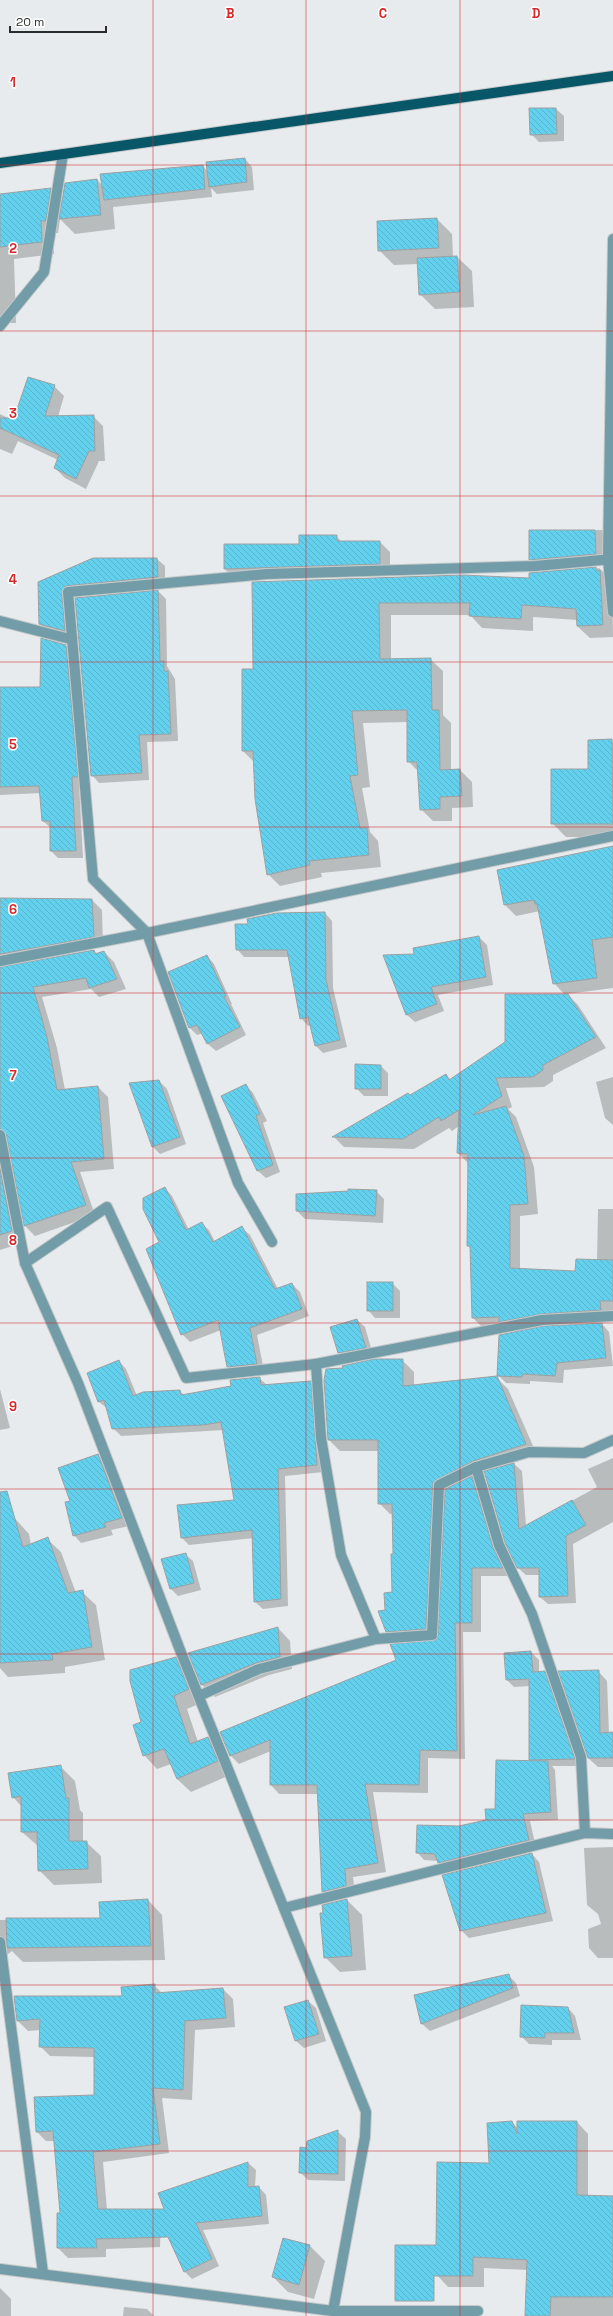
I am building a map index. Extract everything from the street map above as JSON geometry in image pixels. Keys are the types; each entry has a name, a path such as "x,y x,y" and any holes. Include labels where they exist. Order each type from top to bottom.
{"main road":[{"path":"0,163 613,76"}],"street":[{"path":"0,326 44,272 62,154"},
{"path":"613,240 610,559 613,612"},
{"path":"272,1242 238,1184 147,933 93,879 70,639 68,592 267,574 536,566 610,559"},
{"path":"0,621 70,639"},
{"path":"0,961 147,933 613,836"},
{"path":"0,1135 26,1264 78,1383 199,1696 366,2112 365,2137 333,2311"},
{"path":"26,1264 107,1207 186,1378 316,1364 542,1320 613,1316"},
{"path":"316,1364 321,1438 341,1556 376,1639"},
{"path":"199,1696 259,1669 376,1639 432,1635 439,1485 476,1467 530,1452 584,1453 613,1440"},
{"path":"476,1467 499,1545 532,1614 580,1757 585,1833"},
{"path":"284,1908 585,1833 613,1834"},
{"path":"0,1942 2,1976 43,2273"},
{"path":"0,2269 43,2273 333,2311 478,2311"}],"building":[{"path":"529,108 556,108 557,134 530,135"},
{"path":"245,158 247,182 209,187 206,162"},
{"path":"203,165 205,189 104,200 100,174"},
{"path":"97,179 101,215 59,219 65,183"},
{"path":"51,188 46,221 41,221 42,242 0,247 0,194"},
{"path":"437,218 439,248 378,251 377,221"},
{"path":"457,256 460,292 419,295 417,258"},
{"path":"28,377 55,385 45,416 94,415 95,451 89,451 76,479 54,468 59,455 0,428 0,418 14,418"},
{"path":"529,530 595,530 596,554 529,560"},
{"path":"299,535 337,535 337,541 380,541 380,564 224,569 224,544 299,544"},
{"path":"93,558 157,558 158,577 65,586 62,593 65,631 39,624 38,582"},
{"path":"596,567 596,571 600,570 603,625 577,626 576,609 522,605 521,619 469,616 470,603 379,603 380,659 431,658 432,710 439,710 440,770 460,769 462,796 440,797 440,809 420,810 417,762 407,762 407,710 352,711 358,775 350,776 360,828 367,828 369,855 309,861 310,865 267,875 255,799 253,751 242,751 242,669 253,669 252,582 463,575 529,578 529,573"},
{"path":"158,590 160,661 164,661 164,671 168,671 171,734 139,735 142,773 91,776 75,598"},
{"path":"41,638 66,645 78,777 72,777 76,851 50,851 50,821 42,821 39,786 0,787 0,687 40,687"},
{"path":"612,739 613,824 551,824 551,769 588,769 588,740"},
{"path":"613,846 613,937 592,940 597,978 553,984 537,904 535,904 534,900 504,905 497,870"},
{"path":"0,898 92,899 94,937 0,954"},
{"path":"325,912 326,980 340,1040 315,1046 308,1017 300,1019 287,950 236,950 235,924 248,924 247,919 277,913"},
{"path":"479,936 486,977 431,987 437,1004 406,1015 383,955 414,954 413,948"},
{"path":"94,950 95,954 104,951 117,979 89,988 86,978 33,987 47,1037 57,1090 98,1086 104,1159 71,1162 86,1205 24,1226 6,1134 0,1129 0,967"},
{"path":"207,955 226,996 224,997 240,1027 207,1044 197,1025 189,1028 168,972"},
{"path":"505,994 568,994 596,1037 543,1065 543,1070 533,1077 496,1078 502,1096 473,1115 506,1106 524,1156 528,1204 510,1205 510,1268 575,1271 576,1259 613,1260 613,1301 600,1301 601,1310 542,1314 499,1322 499,1317 472,1318 470,1246 467,1246 468,1154 457,1153 459,1110 441,1121 439,1117 403,1139 332,1137 408,1093 410,1095 446,1074 449,1080 505,1042"},
{"path":"355,1064 381,1065 381,1089 355,1089"},
{"path":"159,1080 180,1137 152,1147 129,1083"},
{"path":"246,1084 260,1114 256,1116 273,1165 257,1171 221,1096"},
{"path":"0,1169 12,1231 0,1235"},
{"path":"165,1187 186,1230 202,1222 213,1242 242,1226 275,1289 292,1283 302,1309 250,1328 257,1364 227,1367 218,1320 181,1335 146,1249 159,1242 143,1209 143,1198"},
{"path":"348,1189 377,1190 375,1216 296,1211 296,1194 348,1191"},
{"path":"367,1282 393,1282 393,1311 367,1311"},
{"path":"357,1319 366,1348 338,1353 330,1327"},
{"path":"602,1323 606,1358 557,1363 555,1376 523,1374 522,1377 497,1376 499,1335 543,1326"},
{"path":"374,1359 403,1359 403,1386 497,1376 526,1444 473,1461 433,1482 426,1629 386,1632 378,1611 385,1610 384,1593 392,1592 391,1554 393,1554 392,1504 378,1504 378,1440 328,1440 324,1380 326,1369 343,1368 342,1366"},
{"path":"119,1360 133,1396 143,1392 180,1390 181,1395 231,1386 230,1380 260,1377 261,1385 311,1381 317,1465 278,1469 281,1599 254,1602 252,1530 181,1538 177,1505 234,1500 221,1422 203,1425 112,1429 104,1400 98,1402 87,1373"},
{"path":"98,1454 122,1518 104,1523 106,1527 73,1536 65,1502 70,1501 58,1468"},
{"path":"514,1463 519,1529 572,1500 586,1525 566,1536 568,1596 539,1597 539,1568 517,1568 505,1543 484,1471"},
{"path":"472,1476 493,1547 503,1568 472,1568 472,1623 455,1623 457,1751 420,1750 419,1785 365,1784 378,1863 345,1869 346,1886 322,1892 317,1785 270,1785 270,1740 230,1756 220,1732 396,1660 390,1644 436,1640 438,1635 445,1489"},
{"path":"7,1491 23,1547 48,1537 68,1593 83,1590 92,1647 52,1654 53,1660 0,1663 0,1492"},
{"path":"186,1553 194,1583 170,1589 161,1559"},
{"path":"278,1627 280,1657 256,1663 201,1685 188,1653"},
{"path":"531,1651 533,1672 545,1671 575,1759 529,1760 529,1679 506,1680 504,1653"},
{"path":"176,1657 189,1689 174,1696 190,1744 208,1737 218,1761 177,1779 164,1749 143,1756 133,1725 141,1722 130,1681 130,1670"},
{"path":"599,1670 600,1733 613,1732 613,1758 588,1758 558,1671"},
{"path":"496,1760 548,1761 551,1812 523,1814 529,1840 438,1863 435,1854 416,1853 417,1825 459,1826 486,1820 485,1809 495,1809"},
{"path":"61,1765 66,1798 69,1798 69,1841 87,1841 88,1869 38,1871 37,1832 21,1832 21,1796 12,1798 8,1773"},
{"path":"532,1853 546,1913 460,1931 442,1875"},
{"path":"148,1899 151,1946 7,1948 6,1918 100,1918 99,1902"},
{"path":"347,1899 352,1956 324,1958 320,1913 323,1913 322,1905"},
{"path":"509,1974 513,1988 421,2024 414,1995"},
{"path":"155,1984 155,1993 223,1988 226,2018 185,2021 183,2090 153,2088 160,2144 93,2152 98,2209 164,2209 158,2193 248,2162 248,2187 259,2186 262,2216 196,2223 212,2259 184,2272 168,2237 96,2239 97,2248 57,2248 57,2213 60,2213 53,2131 36,2132 34,2097 94,2095 94,2048 39,2047 40,2019 17,2021 14,1996 122,1996 121,1987"},
{"path":"308,2000 319,2034 295,2041 284,2007"},
{"path":"521,2005 568,2007 574,2033 545,2033 545,2038 520,2037"},
{"path":"512,2121 517,2134 517,2121 577,2121 577,2195 613,2196 613,2297 551,2297 550,2316 525,2316 527,2260 473,2257 473,2276 434,2276 434,2301 395,2301 395,2245 436,2245 437,2162 489,2163 487,2123"},
{"path":"338,2130 338,2174 299,2173 300,2147 306,2148 307,2141"},
{"path":"283,2238 310,2245 299,2285 272,2277"}]}
